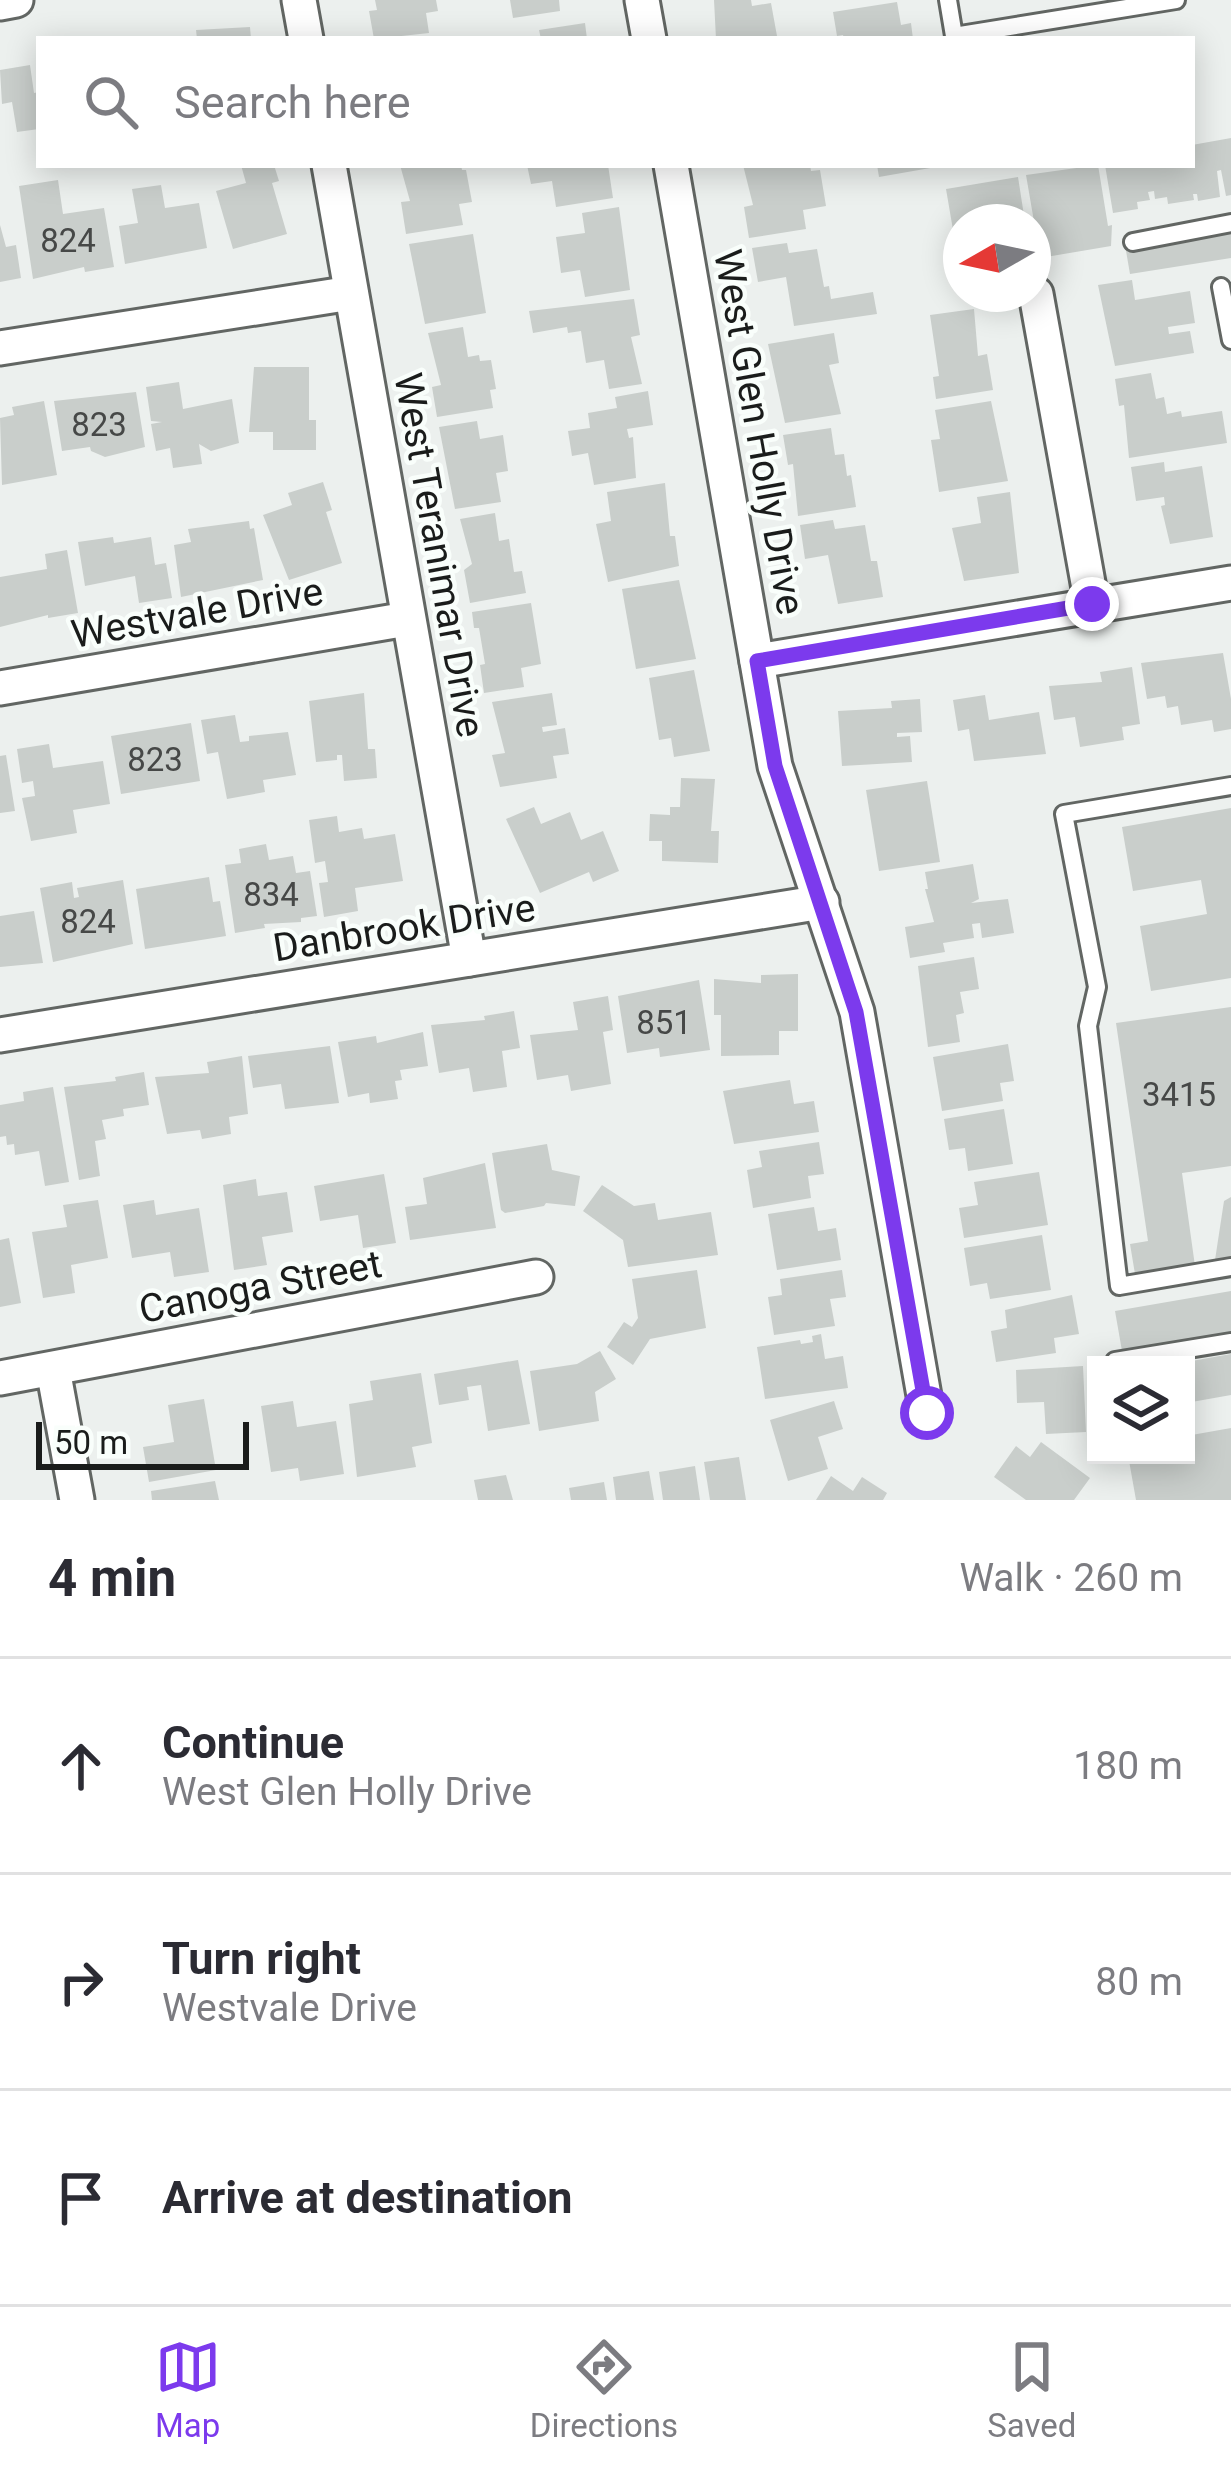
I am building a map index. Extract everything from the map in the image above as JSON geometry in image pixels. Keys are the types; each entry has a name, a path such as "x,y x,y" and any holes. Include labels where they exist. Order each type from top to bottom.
{"street":[{"path":"0,3 16,0"},
{"path":"299,0 305,36"},
{"path":"642,0 648,36"},
{"name":"West Teranimar Drive","path":"329,168 469,959"},
{"name":"West Glen Holly Drive","path":"672,168 775,766 856,1012 927,1413"},
{"path":"0,348 351,293"},
{"path":"1039,312 1092,604"},
{"path":"757,661 1231,583"},
{"name":"Westvale Drive","path":"0,688 407,620"},
{"name":"Danbrook Drive","path":"0,1035 822,902"},
{"name":"Canoga Street","path":"0,1378 536,1276"},
{"path":"52,1369 77,1500"}],"lane":[{"path":"948,0 954,36 1174,1"},
{"path":"1133,242 1231,224"},
{"path":"1221,287 1231,340"},
{"path":"1231,785 1064,814 1097,987 1088,1026 1119,1286 1231,1267"},
{"path":"1146,1356 1231,1342"}],"building":[{"path":"375,0 436,0 438,11 426,13 429,33 373,36 369,11 377,10"},
{"path":"510,0 559,0 560,11 513,18"},
{"path":"714,0 751,0 752,6 771,3 777,36 716,36"},
{"path":"897,2 901,25 911,23 913,36 837,36 833,12"},
{"path":"585,23 587,36 540,36 539,30"},
{"path":"250,27 251,36 197,36 196,30"},
{"path":"30,65 36,129 17,132 12,102 2,104 0,70"},
{"path":"1231,138 1231,195 1226,196 1221,170 1217,171 1220,197 1198,201 1193,194 1194,200 1168,204 1167,197 1155,199 1154,191 1148,192 1150,200 1137,202 1138,209 1113,213 1106,168 1195,168 1195,144"},
{"path":"242,168 275,168 279,181 272,183 287,234 233,249 216,191 246,183"},
{"path":"401,168 466,170 472,202 459,204 463,225 406,234 401,202 410,201"},
{"path":"528,168 608,168 613,198 556,207 552,181 531,184"},
{"path":"744,168 820,170 826,206 803,210 806,229 749,238 744,207 753,205"},
{"path":"878,168 930,168 879,177"},
{"path":"1098,168 1108,226 1112,225 1111,246 1051,256 1051,204 1031,204 1026,175"},
{"path":"1018,177 1022,204 949,204 946,189"},
{"path":"58,180 63,214 104,208 114,267 85,272 84,267 33,279 19,186"},
{"path":"161,185 165,208 199,203 207,248 125,264 119,226 138,223 132,189"},
{"path":"619,207 630,290 585,297 580,270 561,273 556,237 585,233 582,213"},
{"path":"0,225 6,247 16,245 21,278 0,282"},
{"path":"1231,227 1231,258 1130,274 1125,245"},
{"path":"473,234 486,313 425,324 409,244"},
{"path":"787,243 789,253 817,249 831,299 873,292 877,314 794,326 786,277 758,282 752,248"},
{"path":"1132,280 1135,300 1190,291 1195,323 1168,327 1169,334 1190,331 1194,353 1115,366 1098,285"},
{"path":"634,299 640,335 631,337 642,384 609,389 604,360 586,363 581,331 568,333 567,327 533,333 529,311"},
{"path":"974,312 978,356 987,354 993,390 936,399 933,377 939,376 930,315"},
{"path":"463,327 468,357 491,360 496,389 490,390 493,408 437,417 432,387 441,385 428,333"},
{"path":"834,333 839,363 829,365 841,414 785,423 768,344"},
{"path":"254,367 309,367 309,420 316,420 316,450 273,450 273,432 249,432"},
{"path":"1151,373 1156,399 1164,397 1167,414 1181,411 1182,417 1222,411 1227,443 1129,458 1124,405 1119,406 1115,379"},
{"path":"179,382 183,409 232,399 239,443 211,451 199,444 202,464 173,468 170,448 156,451 151,424 162,422 151,421 146,387"},
{"path":"648,391 653,425 627,429 629,438 633,437 636,478 594,485 588,453 572,456 568,431 590,428 588,413 617,408 615,397"},
{"path":"136,392 145,447 105,457 90,447 62,451 54,401"},
{"path":"44,401 57,475 2,485 0,418 14,415 12,407"},
{"path":"991,401 1008,481 939,492 931,440 940,439 935,410"},
{"path":"477,421 480,439 503,435 508,471 496,473 501,502 455,509 439,427"},
{"path":"831,428 835,455 844,454 847,476 851,475 856,507 798,516 793,464 788,465 783,435"},
{"path":"1164,462 1165,472 1202,466 1213,537 1170,544 1161,506 1164,497 1136,501 1131,467"},
{"path":"323,482 332,510 326,512 342,563 289,580 263,515 292,505 288,493"},
{"path":"665,483 670,536 675,536 679,566 608,582 596,524 611,521 607,492"},
{"path":"1010,492 1019,573 964,581 952,528 981,523 977,497"},
{"path":"495,513 499,541 509,539 514,572 522,571 526,593 470,603 464,570 472,564 460,519"},
{"path":"833,520 835,529 865,525 883,597 838,604 828,555 805,559 800,525"},
{"path":"249,521 263,580 181,597 174,545 191,542 188,529"},
{"path":"113,537 114,543 151,537 155,565 166,563 172,598 139,603 135,576 85,586 78,542"},
{"path":"67,550 78,613 0,627 0,577 47,569 45,554"},
{"path":"679,580 696,659 636,669 622,589"},
{"path":"531,603 541,664 521,668 524,687 484,693 480,665 485,664 472,612"},
{"path":"1223,653 1231,729 1214,732 1212,720 1181,725 1178,706 1167,708 1165,696 1147,699 1141,663"},
{"path":"1132,667 1140,724 1122,727 1124,740 1080,747 1075,717 1054,720 1049,686 1102,682 1100,672"},
{"path":"694,670 710,751 674,757 671,738 659,740 649,678"},
{"path":"364,693 368,749 375,749 377,778 344,781 342,755 316,762 309,701"},
{"path":"552,693 557,725 542,727 543,732 565,728 569,754 553,756 557,778 500,787 492,755 505,753 492,702"},
{"path":"985,695 989,720 1039,712 1046,754 974,761 969,729 958,731 953,700"},
{"path":"920,699 922,732 897,733 897,737 910,736 912,762 842,766 838,711 892,708 891,701"},
{"path":"235,715 240,742 249,741 249,736 288,732 296,775 263,780 265,792 227,799 218,752 207,754 201,720"},
{"path":"191,723 200,781 121,794 111,736"},
{"path":"49,744 53,768 103,761 110,804 73,810 77,833 31,841 22,798 35,796 33,781 22,783 17,749"},
{"path":"6,755 15,811 0,813 0,756"},
{"path":"681,778 715,779 711,831 719,831 718,863 662,861 662,841 649,841 650,814 670,815 670,807 680,807"},
{"path":"927,781 940,862 879,871 866,790"},
{"path":"534,807 541,824 570,812 581,840 603,831 619,871 593,882 589,872 540,893 506,819"},
{"path":"1231,808 1231,978 1151,991 1140,926 1207,914 1201,880 1133,891 1122,827"},
{"path":"337,816 339,832 362,828 364,839 395,834 403,881 355,888 358,911 324,917 319,883 328,882 325,861 315,863 309,820"},
{"path":"266,844 269,860 293,856 296,873 310,871 317,916 235,933 225,865 241,863 239,849"},
{"path":"973,864 979,899 971,903 1008,899 1014,933 982,938 980,923 972,924 974,938 943,943 945,952 910,958 905,927 934,922 925,872"},
{"path":"209,877 213,902 220,901 226,936 145,949 136,889"},
{"path":"123,880 133,944 53,962 40,888 72,882 74,898 79,897 77,888"},
{"path":"34,911 43,963 0,967 0,916"},
{"path":"974,957 979,989 960,992 964,1013 956,1015 960,1042 928,1047 918,966"},
{"path":"798,974 798,1031 779,1031 779,1055 721,1056 721,1015 714,1015 714,979 761,983 761,975"},
{"path":"699,980 710,1050 660,1057 659,1048 627,1053 618,996"},
{"path":"608,996 613,1030 603,1032 611,1084 571,1091 568,1075 537,1080 530,1035 578,1030 573,1002"},
{"path":"1231,1007 1231,1166 1182,1173 1195,1266 1135,1274 1130,1244 1148,1241 1116,1023"},
{"path":"514,1011 520,1048 502,1051 507,1087 473,1092 469,1068 439,1073 431,1025 485,1020 484,1016"},
{"path":"423,1032 428,1066 400,1070 402,1080 395,1081 398,1099 370,1103 369,1093 348,1097 338,1042 376,1036 377,1043"},
{"path":"1008,1044 1014,1081 1000,1083 1003,1101 942,1111 933,1057"},
{"path":"330,1046 339,1103 285,1109 281,1084 253,1088 248,1056"},
{"path":"242,1056 248,1114 229,1117 231,1134 202,1139 200,1130 167,1134 155,1077 209,1073 207,1062"},
{"path":"144,1072 149,1105 123,1109 124,1116 102,1120 106,1139 95,1141 100,1176 79,1180 64,1087 116,1081 115,1077"},
{"path":"790,1080 794,1104 814,1101 819,1132 734,1144 723,1091"},
{"path":"53,1087 69,1182 45,1186 39,1151 15,1155 14,1144 7,1145 6,1136 0,1137 0,1105 24,1101 23,1092"},
{"path":"1004,1109 1013,1164 968,1171 965,1148 949,1150 944,1119"},
{"path":"819,1142 824,1174 808,1176 811,1198 753,1208 747,1170 762,1167 759,1151"},
{"path":"547,1144 552,1170 580,1176 575,1206 546,1203 505,1213 492,1153"},
{"path":"485,1163 496,1228 410,1240 405,1207 427,1204 423,1178"},
{"path":"1039,1172 1048,1225 964,1238 959,1208 978,1205 974,1182"},
{"path":"384,1174 396,1243 363,1248 358,1215 320,1221 314,1186"},
{"path":"256,1179 258,1196 287,1192 293,1232 262,1237 267,1265 234,1270 223,1185"},
{"path":"602,1185 634,1206 655,1203 658,1220 711,1212 718,1255 628,1267 623,1240 583,1211"},
{"path":"1231,1197 1231,1257 1215,1260 1224,1201"},
{"path":"98,1200 108,1258 71,1265 75,1293 43,1298 32,1232 67,1227 63,1205"},
{"path":"154,1200 156,1215 199,1208 209,1272 174,1277 170,1252 132,1258 123,1205"},
{"path":"814,1207 818,1231 836,1228 841,1260 777,1270 768,1214"},
{"path":"1042,1235 1051,1290 990,1299 987,1283 970,1286 964,1248"},
{"path":"9,1238 21,1303 0,1307 0,1240"},
{"path":"697,1270 706,1328 650,1339 633,1365 607,1347 624,1322 632,1327 638,1318 632,1279"},
{"path":"842,1270 846,1297 830,1299 835,1326 774,1335 768,1297 782,1295 780,1279"},
{"path":"1231,1291 1231,1332 1122,1351 1115,1311"},
{"path":"1072,1295 1079,1334 1054,1338 1056,1353 996,1362 991,1331 1007,1328 1005,1310"},
{"path":"821,1334 825,1359 843,1356 848,1388 765,1399 757,1347 813,1342 812,1336"},
{"path":"600,1351 616,1379 595,1392 599,1421 539,1431 530,1371 577,1364"},
{"path":"1231,1354 1231,1395 1195,1401 1195,1360"},
{"path":"518,1360 530,1424 488,1431 481,1385 467,1387 469,1400 439,1405 434,1374"},
{"path":"1083,1366 1086,1432 1046,1434 1044,1402 1017,1403 1016,1370"},
{"path":"421,1373 432,1443 412,1447 416,1467 357,1477 349,1404 373,1400 370,1381"},
{"path":"204,1399 216,1470 149,1482 143,1447 174,1442 168,1405"},
{"path":"293,1401 297,1427 336,1421 344,1474 300,1481 298,1468 271,1472 261,1406"},
{"path":"834,1401 843,1429 818,1437 828,1469 788,1481 770,1420"},
{"path":"1231,1428 1231,1500 1136,1500 1130,1464 1195,1464 1195,1434"},
{"path":"1041,1442 1090,1478 1074,1500 1026,1500 994,1477 1016,1446 1030,1457"},
{"path":"739,1457 746,1500 710,1500 704,1462"},
{"path":"695,1466 700,1500 663,1500 659,1472"},
{"path":"649,1471 654,1500 616,1500 613,1477"},
{"path":"506,1475 513,1500 478,1500 474,1480"},
{"path":"831,1476 853,1491 862,1477 887,1493 883,1500 816,1500"},
{"path":"215,1481 219,1500 152,1500 151,1491"},
{"path":"604,1482 607,1500 571,1500 569,1488"}],"route":[{"path":"927,1413 856,1012 775,766 757,661 1092,604"}]}
